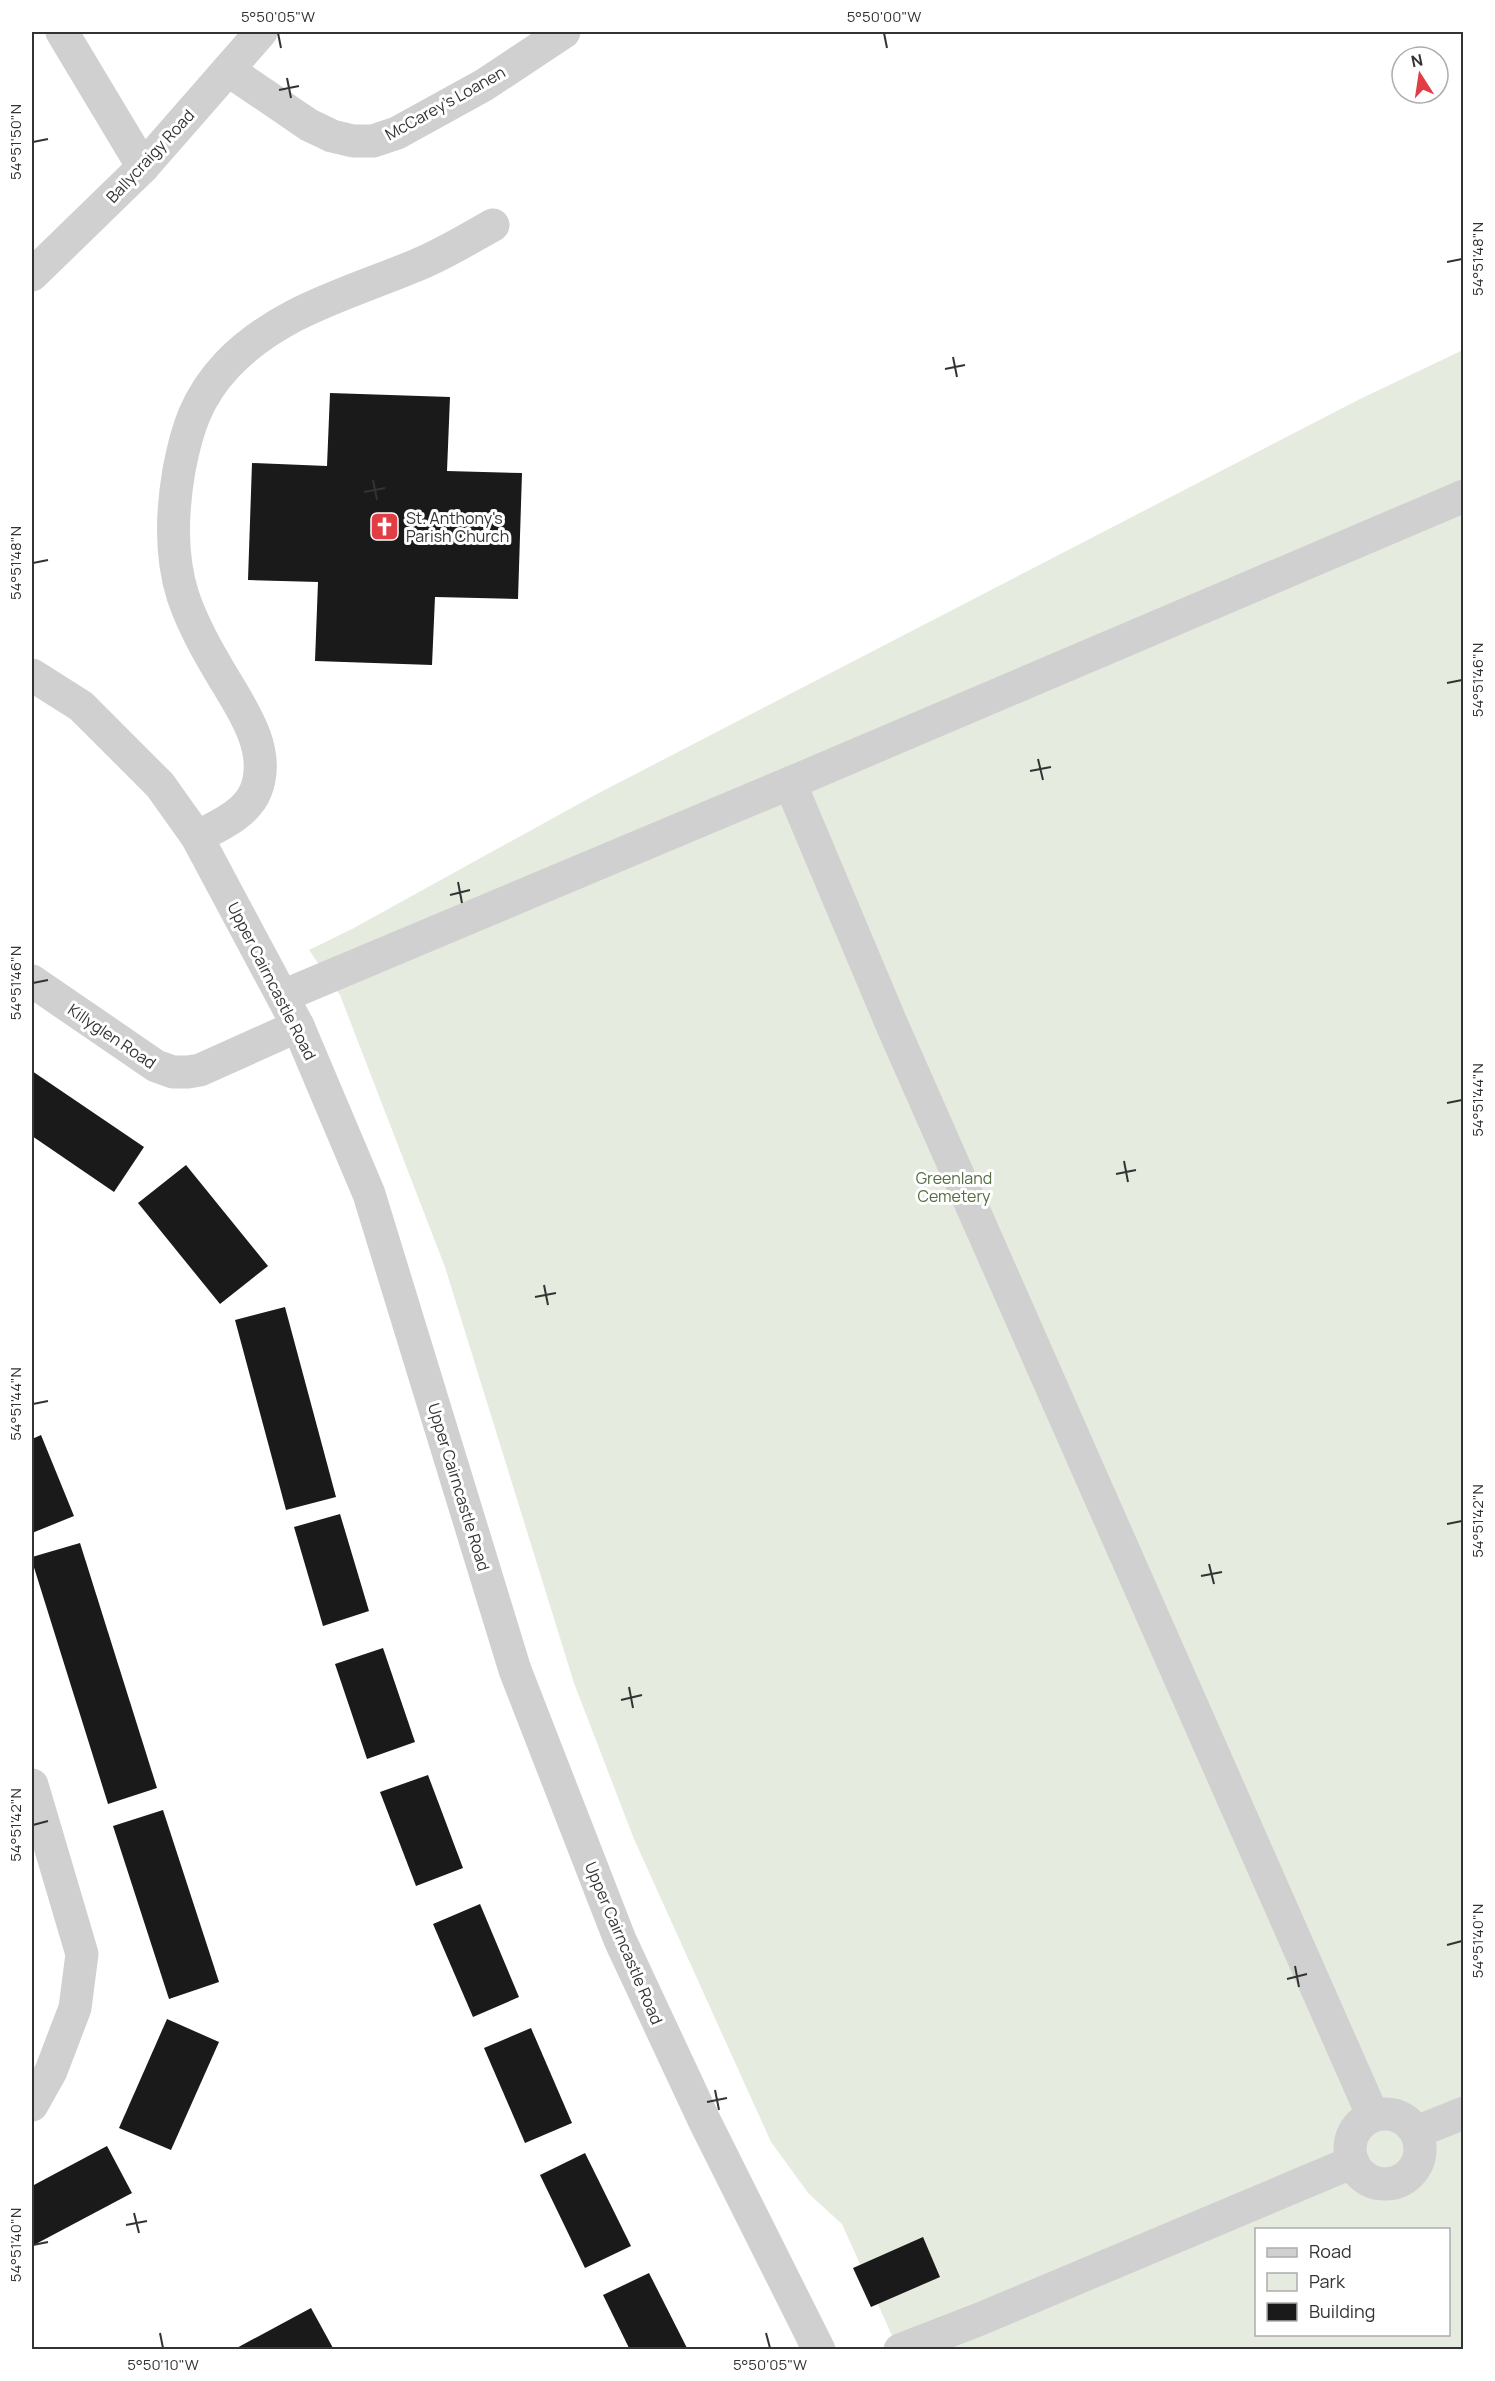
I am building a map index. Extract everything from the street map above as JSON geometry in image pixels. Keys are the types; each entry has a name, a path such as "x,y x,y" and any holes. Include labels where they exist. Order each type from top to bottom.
{"street":[{"path":"62,32 143,167"},
{"name":"Ballycraigy Road","path":"32,275 143,167 261,32"},
{"name":"McCarey's Loanen","path":"228,70 309,125 332,136 352,141 373,141 397,133 484,85 564,32"},
{"path":"197,837 226,822 243,808 256,791 260,772 259,756 247,719 192,620 182,593 176,565 174,510 178,478 183,450 196,408 213,381 226,366 271,328 301,312 433,258 493,225"},
{"path":"283,996 1464,496"},
{"name":"Upper Cairncastle Road","path":"32,675 81,706 160,785 197,837 298,1026 369,1194 515,1671 620,1940 694,2101 819,2349"},
{"path":"790,783 892,1025 1373,2116"},
{"name":"Killyglen Road","path":"32,981 148,1062 173,1072 200,1070 298,1026"},
{"path":"32,1785 82,1954 75,2008 51,2071 32,2105"},
{"path":"1416,2132 1464,2113"},
{"path":"1383,2114 1402,2119 1416,2132 1420,2144 1420,2156 1416,2167 1408,2176 1387,2185 1366,2178 1358,2171 1350,2151 1356,2130 1373,2116 1383,2114"},
{"path":"900,2349 981,2319 1353,2162"}],"green space":[{"name":"Greenland Cemetery","path":"1463,350 1463,2349 898,2349 842,2224 809,2194 771,2142 634,1839 574,1683 445,1267 340,995 309,950 352,929 595,795 1360,399"}],"building":[{"name":"St. Anthony's Parish Church","path":"330,393 450,397 447,471 522,473 518,599 435,597 432,665 315,661 318,582 248,580 252,463 327,466"},
{"path":"32,1071 144,1147 114,1192 32,1136"},
{"path":"186,1165 268,1266 220,1304 138,1203"},
{"path":"285,1307 336,1497 286,1510 235,1320"},
{"path":"41,1435 74,1516 32,1533 32,1439"},
{"path":"340,1514 369,1611 323,1626 294,1527"},
{"path":"80,1543 157,1788 108,1804 32,1561 32,1557"},
{"path":"383,1648 415,1742 367,1759 335,1664"},
{"path":"428,1775 463,1868 416,1886 380,1792"},
{"path":"163,1810 219,1982 169,1999 113,1826"},
{"path":"480,1904 519,1997 473,2017 433,1924"},
{"path":"167,2019 219,2042 171,2150 119,2128"},
{"path":"531,2028 572,2123 525,2143 484,2048"},
{"path":"107,2146 132,2193 32,2246 32,2186"},
{"path":"585,2153 631,2246 585,2268 540,2175"},
{"path":"923,2237 940,2277 871,2307 853,2268"},
{"path":"649,2273 688,2350 630,2350 603,2295"},
{"path":"311,2308 333,2348 233,2350"}],"place":[{"name":"St. Anthony's Parish Church","path":"385,527"}]}
